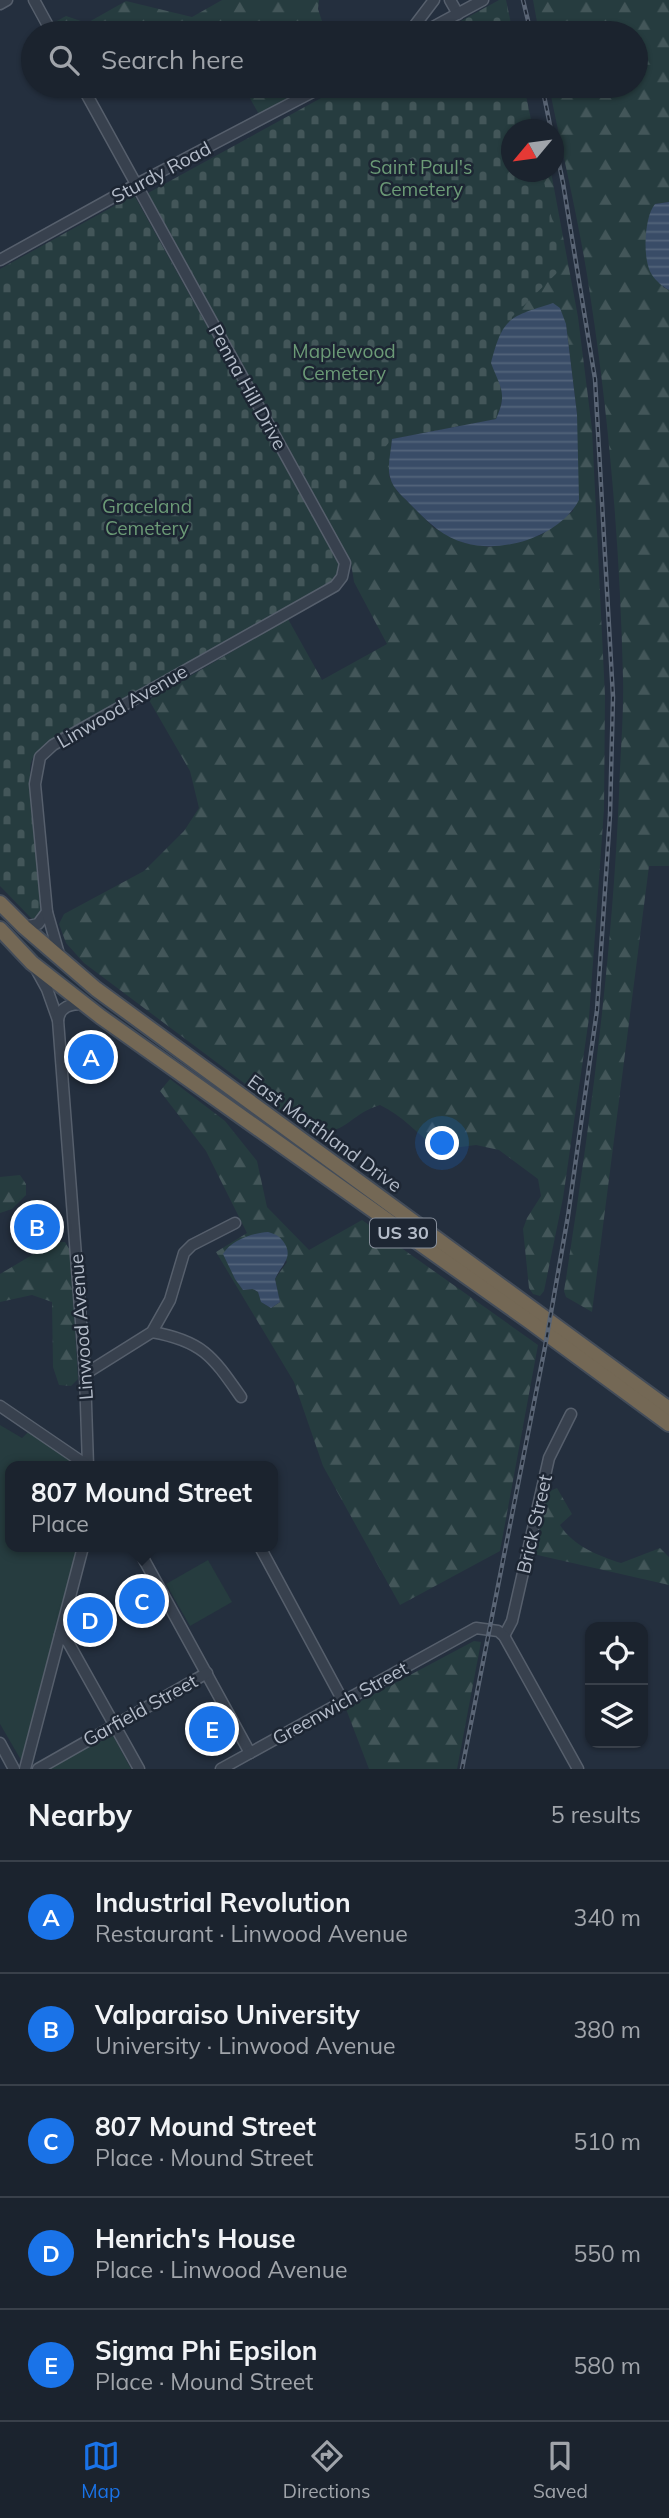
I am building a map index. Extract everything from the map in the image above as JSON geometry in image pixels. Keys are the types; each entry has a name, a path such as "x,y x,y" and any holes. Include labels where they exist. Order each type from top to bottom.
{"highway":[{"name":"East Morthland Drive","path":"0,903 62,961 152,1031 669,1409"},
{"name":"East Morthland Drive","path":"0,929 32,963 83,1004 529,1321 669,1424"}],"street":[{"path":"0,4 8,0"},
{"path":"34,0 45,21"},
{"path":"418,21 434,0"},
{"path":"450,0 458,13"},
{"path":"444,21 482,0"},
{"name":"Penna Hill Drive","path":"89,98 345,563 342,577 335,586 232,644"},
{"name":"Sturdy Road","path":"0,261 137,184 301,98"},
{"name":"Linwood Avenue","path":"62,961 47,912 35,784 40,757 53,745 232,644"},
{"path":"23,927 37,924 47,912"},
{"name":"Linwood Avenue","path":"32,963 47,989 58,1020 85,1374 88,1461"},
{"path":"58,1020 63,1009 74,1004 83,1004"},
{"path":"85,1374 152,1332 170,1300 184,1252 234,1223"},
{"path":"152,1332 185,1340 201,1348 217,1363 241,1397"},
{"path":"0,1406 81,1461"},
{"name":"Brick Street","path":"504,1636 512,1621 549,1458 572,1414"},
{"path":"25,1769 82,1552"},
{"path":"140,1552 250,1753"},
{"path":"263,1552 343,1701"},
{"name":"Greenwich Street","path":"221,1769 476,1628 498,1631 504,1636"},
{"path":"60,1635 68,1642 139,1769"},
{"path":"504,1636 578,1769"},
{"name":"Garfield Street","path":"38,1769 207,1673"},
{"path":"0,1743 14,1769"}],"green space":[{"path":"222,0 319,0 318,9 322,21 91,21 126,1 192,17"},
{"path":"499,0 506,0 510,21 461,21"},
{"path":"533,0 669,0 669,202 655,204 663,287 669,290 669,866 649,866 592,1312 566,1297 564,1291 591,1105 611,919 622,721 622,631 617,536 598,348 587,274 564,159 564,119 556,119 551,98 648,98 648,21 537,21"},
{"path":"66,16 81,21 57,21"},
{"path":"250,98 293,98 260,116"},
{"name":"Maplewood Cemetery","path":"321,98 527,98 531,119 501,119 501,182 544,182 562,268 512,317 496,419 392,439 326,516 148,193"},
{"name":"Saint Paul's Cemetery","path":"501,173 501,182 553,182 578,317 592,429 605,696 604,809 589,1018 563,1198 544,1291 540,1296 533,1294 529,1288 523,1229 541,1196 538,1179 499,1150 476,1145 438,1150 403,1120 380,1105 336,1129 315,1130 300,1125 84,963 66,943 59,924 64,914 144,871 184,831 199,808 190,771 149,700 288,619 322,680 387,644 354,582 351,563 326,516 363,180","holes":["566,324 577,414 573,511 541,535 489,547 465,543 434,528 397,491 389,476 392,439 496,419 502,398 497,377"]},
{"name":"Graceland Cemetery","path":"134,195 340,565 337,576 329,585 44,745 38,751 32,760 30,771 42,913 37,919 32,919 0,886 0,269"},
{"path":"170,1079 225,1121 257,1161 267,1207 309,1250 362,1220 538,1345 500,1551 400,1605 323,1466 294,1382 216,1252 247,1233 206,1151 160,1091","holes":["268,1232 287,1262 275,1279 280,1302 271,1308 261,1302 258,1292 253,1289 243,1290 232,1273 245,1238"]},
{"path":"20,1175 26,1184 26,1195 12,1209 0,1213 0,1177"},
{"path":"54,1242 65,1242 70,1250 78,1379 71,1386 59,1385 53,1367 52,1302 32,1295 0,1302 0,1274"},
{"path":"0,1425 22,1438 28,1432 71,1461 5,1461 5,1552 76,1552 21,1760 0,1724"},
{"path":"557,1488 572,1514 560,1525 572,1539 595,1553 621,1563 660,1548 669,1557 669,1585 533,1554 545,1493"},
{"path":"208,1560 232,1602 190,1626 166,1584"},
{"path":"474,1641 481,1642 457,1769 369,1769 346,1709"},
{"path":"111,1732 131,1769 47,1769"}],"water":[{"path":"669,202 669,290 652,275 647,259 646,239 651,210 655,204"},
{"path":"553,303 560,308 566,324 577,414 579,500 559,523 530,539 497,546 480,546 457,540 431,524 394,486 389,469 392,439 496,419 502,396 491,363 500,336 510,321 518,316"},
{"path":"268,1232 281,1239 288,1252 286,1261 275,1279 280,1302 271,1308 261,1302 258,1292 253,1289 243,1290 223,1254 243,1238"}],"railway":[{"path":"523,0 528,21"},
{"path":"544,98 549,119"},
{"path":"462,1769 568,1216 597,1010 610,815 613,697 595,379 563,182"}],"place":[{"name":"Industrial Revolution","path":"91,1057"},
{"name":"Valparaiso University","path":"37,1227"},
{"name":"807 Mound Street","path":"142,1601"},
{"name":"Henrich's House","path":"90,1620"},
{"name":"Sigma Phi Epsilon","path":"212,1729"}]}
